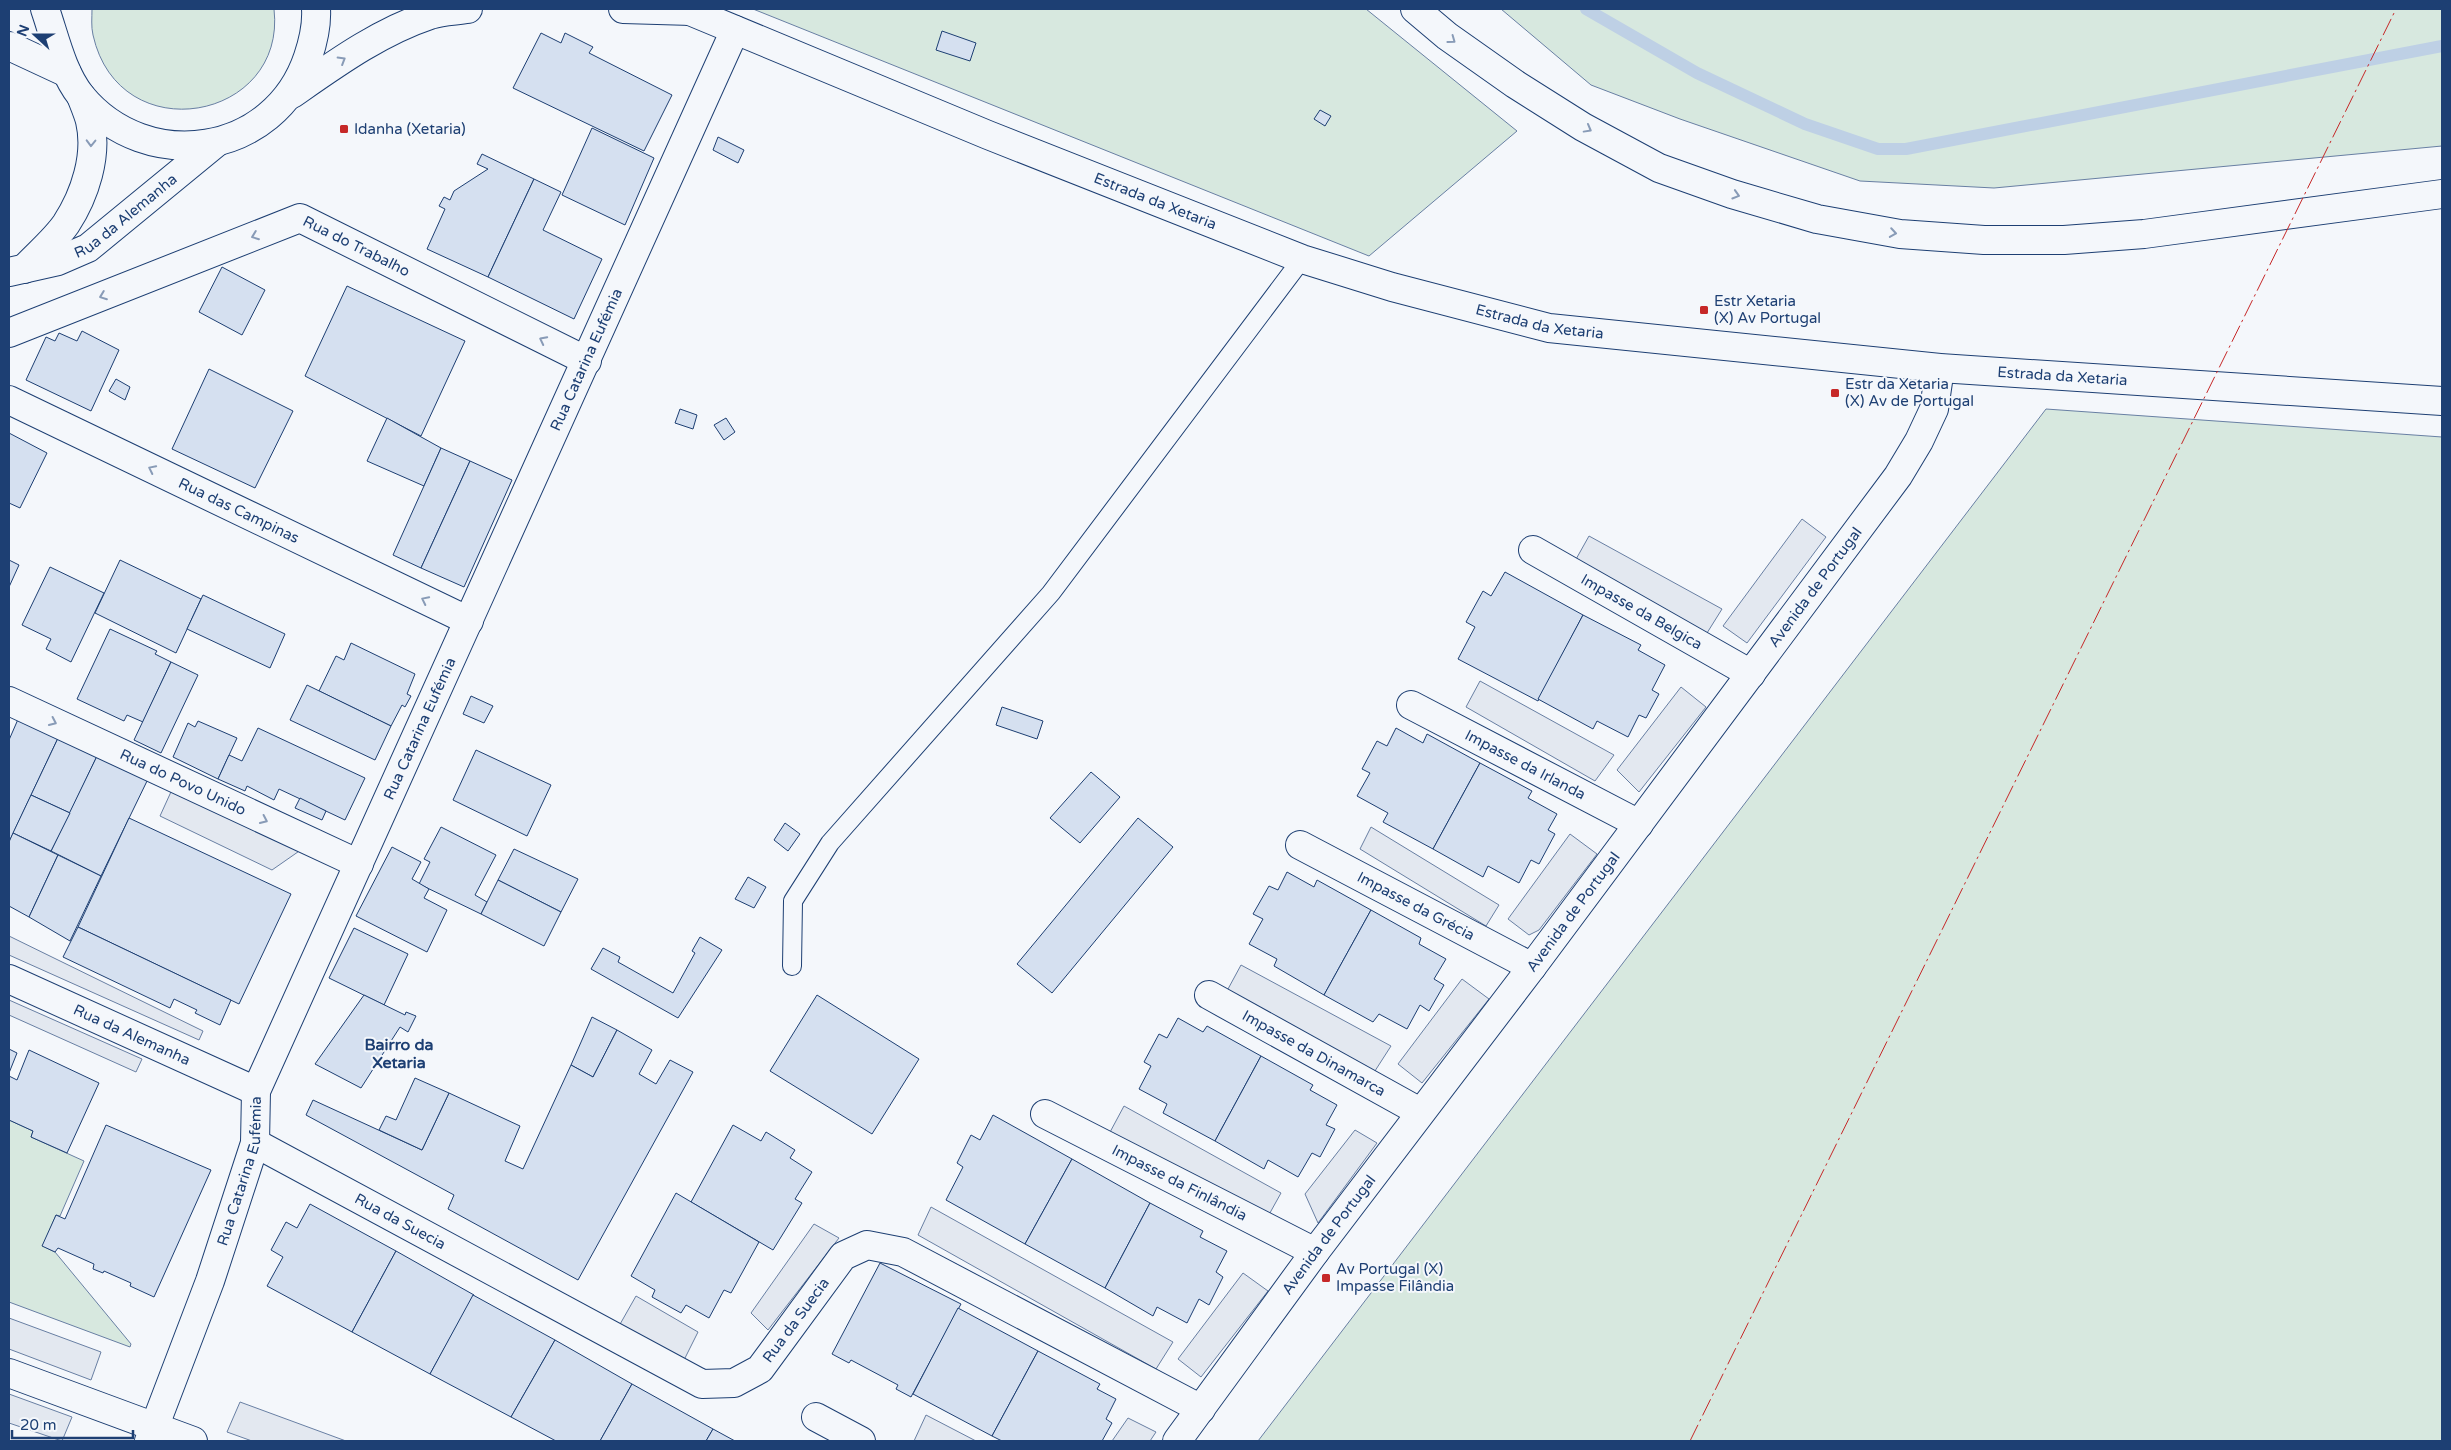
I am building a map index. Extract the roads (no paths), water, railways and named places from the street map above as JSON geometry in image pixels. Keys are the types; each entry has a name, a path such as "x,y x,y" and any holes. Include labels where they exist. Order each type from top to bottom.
{"main road":[{"path":"45,9 67,73 81,96 109,122 142,140 179,147 216,143 256,126 287,98 334,64 382,36 430,15 468,9"},
{"path":"54,9 58,48"},
{"path":"287,98 303,71 313,42 316,9"},
{"name":"Estrada da Xetaria","path":"623,9 688,10 988,136 1302,259 1392,287 1549,328 1940,368 2442,401"},
{"path":"1414,9 1447,36 1515,84 1584,127 1659,168 1732,194 1817,219 1900,234 1984,240 2064,240 2144,234 2442,194"},
{"name":"Rua Catarina Eufémia","path":"152,1434 210,1281 255,1143 256,1091 735,30"},
{"path":"9,46 67,73"},
{"name":"Rua da Alemanha","path":"17,270 66,224 80,199 86,180 92,143 90,121 81,96"},
{"name":"Rua da Alemanha","path":"17,270 58,261 88,248 216,143"},
{"name":"Rua do Trabalho","path":"9,333 300,218 586,361"},
{"name":"Avenida de Portugal","path":"1177,1441 1315,1252 1532,967 1898,476 1919,441 1934,409 1940,368"},
{"name":"Rua das Campinas","path":"9,400 469,621"},
{"name":"Impasse da Belgica","path":"1533,550 1751,674"},
{"name":"Rua do Povo Unido","path":"9,701 359,864"},
{"name":"Impasse da Irlanda","path":"1411,705 1639,824"},
{"name":"Impasse da Grécia","path":"1300,845 1532,967"},
{"name":"Rua da Alemanha","path":"9,979 256,1091"},
{"name":"Impasse da Dinamarca","path":"1209,995 1420,1112"},
{"name":"Impasse da Finlândia","path":"1045,1114 1315,1252"},
{"name":"Rua da Suecia","path":"255,1143 702,1384 734,1384 760,1369 843,1256 867,1245 903,1252 1201,1408"},
{"path":"9,1373 152,1434 193,1441"},
{"path":"816,1417 861,1441"}],"lane":[{"path":"792,966 793,901 830,844 1051,593 1302,259"}],"waterway":[{"path":"1586,9 1697,73 1805,124 1878,149 1906,149 2442,46"}],"place":[{"name":"Idanha (Xetaria)","path":"344,129"},
{"name":"Estr Xetaria (X) Av Portugal","path":"1704,310"},
{"name":"Estr da Xetaria (X) Av de Portugal","path":"1835,393"},
{"name":"Av Portugal (X) Impasse Filândia","path":"1326,1278"}],"district":[{"name":"Bairro da Xetaria","path":"399,1054"}]}
